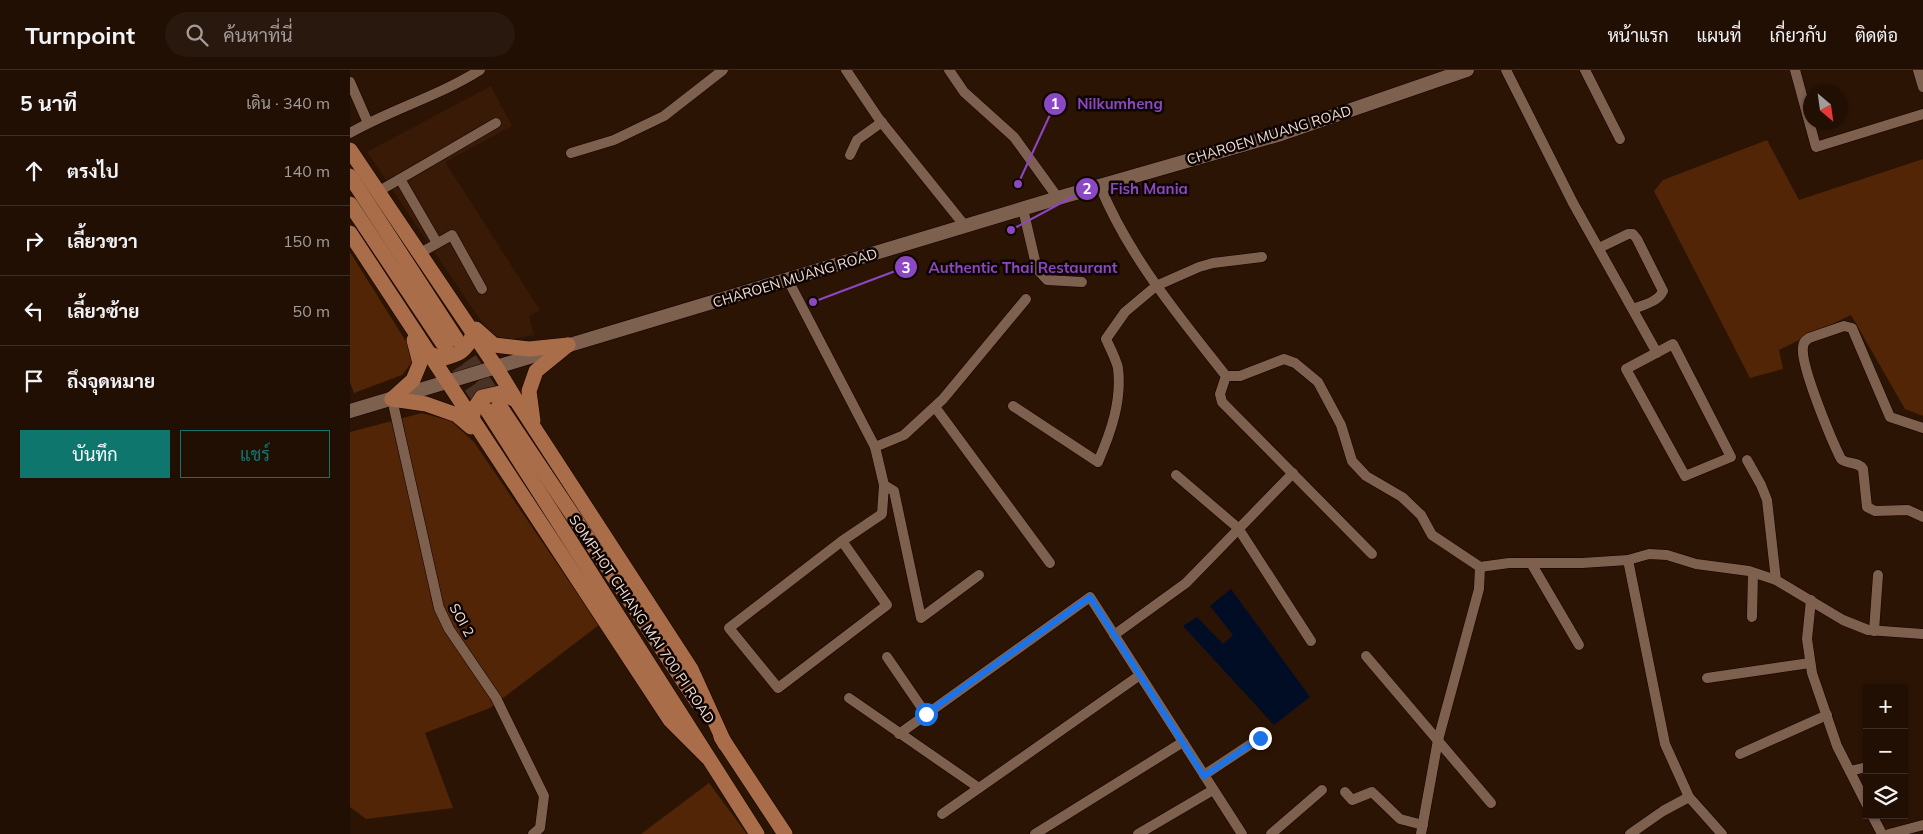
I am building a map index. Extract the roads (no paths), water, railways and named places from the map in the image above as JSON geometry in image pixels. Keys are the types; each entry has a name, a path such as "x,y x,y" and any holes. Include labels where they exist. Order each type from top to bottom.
{"main road":[{"name":"CHAROEN MUANG ROAD","path":"350,411 392,400 448,381 1058,198 1281,134 1446,73 1467,70"},
{"path":"350,150 496,367 691,669 726,744"},
{"path":"350,176 451,344 350,204"},
{"path":"350,234 670,720 707,757"},
{"path":"462,317 494,345 529,349 568,346"},
{"path":"392,400 413,380 420,363 410,326"},
{"path":"428,353 440,359 458,355 469,344 473,334"},
{"path":"534,426 529,392 536,370 568,346"},
{"path":"472,422 474,409 482,396 500,393 516,400"},
{"path":"392,400 426,404 457,415 488,442"},
{"name":"SOMPHOT CHIANG MAI 700 PI ROAD","path":"757,834 707,757 493,408 726,744 784,834"}],"street":[{"path":"350,133 368,123 456,85 480,70"},
{"path":"571,153 614,140 664,116 724,70"},
{"path":"848,70 882,122 965,226"},
{"path":"949,70 964,92 1014,137 1058,198"},
{"path":"1506,70 1573,203 1657,353"},
{"path":"1585,70 1620,139"},
{"path":"1795,70 1816,147 1923,114"},
{"path":"1918,70 1923,87"},
{"path":"350,82 368,123"},
{"path":"850,155 857,140 882,122"},
{"path":"378,191 496,123"},
{"path":"400,179 437,243"},
{"path":"1100,186 1112,214 1156,286 1226,376"},
{"path":"1023,209 1037,268 1046,280 1082,282"},
{"path":"1599,248 1628,234 1633,234 1637,239 1662,291 1660,296 1654,300 1633,309"},
{"path":"420,253 452,236 482,290"},
{"path":"1013,406 1098,462 1111,432 1118,396 1118,367 1106,339 1125,312 1156,286 1199,267 1213,263 1262,257"},
{"path":"788,280 875,447 884,485 882,514 842,542 729,628 778,688 887,606 842,542"},
{"path":"875,447 904,435 935,407 1026,299"},
{"path":"1923,428 1890,417 1852,328 1844,326 1806,340 1802,350 1813,390 1841,459 1846,463 1859,464 1863,469 1867,507 1875,512 1908,510 1923,517"},
{"path":"1673,344 1731,457 1685,476 1626,369 1657,353 1673,344"},
{"path":"1226,376 1240,376 1284,359 1295,362 1318,382 1341,425 1352,461 1366,476 1402,497 1421,516 1432,534 1480,567 1509,563 1582,563 1628,560 1650,554 1667,555 1696,564 1754,573 1776,580 1843,620 1868,630 1923,634"},
{"path":"1226,376 1220,394 1222,402 1372,554"},
{"name":"SOI 2","path":"392,400 439,608 449,629 496,698 544,796 540,828 533,834"},
{"path":"935,407 1050,563"},
{"path":"1747,460 1767,500 1776,580"},
{"path":"1114,635 1186,583 1293,473"},
{"path":"1176,475 1238,528 1311,641"},
{"path":"884,485 894,491 921,618 979,575"},
{"path":"1628,560 1664,744 1689,797 1722,834"},
{"path":"1531,563 1579,645"},
{"path":"1345,792 1352,800 1372,792 1400,819 1422,829 1438,740 1480,589 1480,567"},
{"path":"1752,617 1754,573"},
{"path":"1874,631 1878,575"},
{"path":"899,734 1090,597 1242,834"},
{"path":"1812,600 1807,638 1812,673 1837,746 1863,796"},
{"path":"1366,656 1491,803"},
{"path":"887,657 926,714"},
{"path":"1707,678 1810,663"},
{"path":"942,814 1140,675"},
{"path":"849,698 979,788"},
{"path":"1740,754 1827,715"},
{"path":"1204,776 1260,738"},
{"path":"1035,834 1182,742"},
{"path":"1850,771 1863,768"},
{"path":"1138,834 1213,790"},
{"path":"1271,834 1322,790"},
{"path":"1630,834 1663,811 1689,797"},
{"path":"1874,819 1882,834"},
{"path":"1889,834 1923,825"}],"water":[{"path":"1231,589 1310,697 1274,725 1183,626 1197,617 1223,644 1233,635 1210,606"}],"tunnel":[{"path":"457,340 499,405"},
{"path":"446,348 486,409"}],"place":[{"name":"Nilkumheng","path":"1018,184"},
{"name":"Fish Mania","path":"1011,230"},
{"name":"Authentic Thai Restaurant","path":"813,302"}]}
